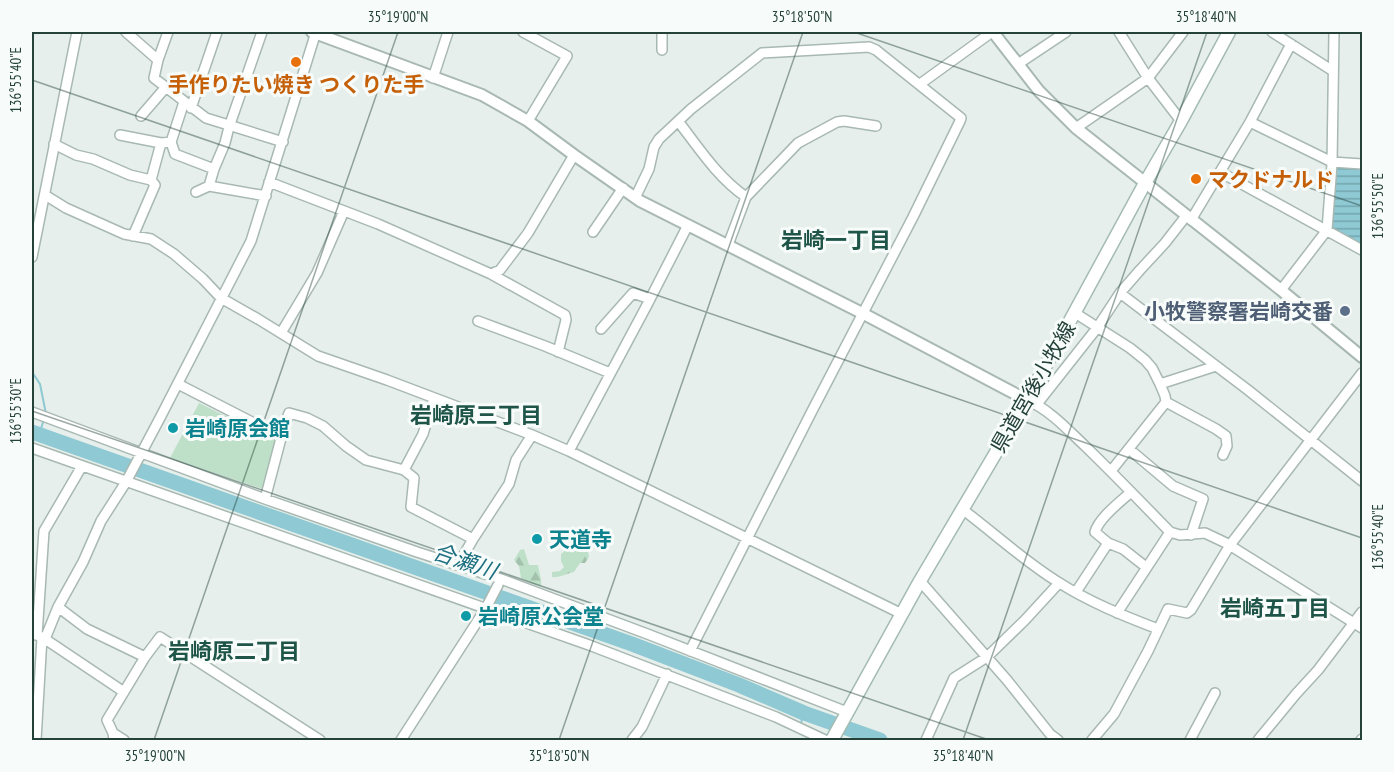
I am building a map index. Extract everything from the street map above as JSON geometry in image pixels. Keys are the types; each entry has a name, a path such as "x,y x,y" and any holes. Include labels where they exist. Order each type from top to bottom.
{"main road":[{"name":"県道宮後小牧線","path":"830,740 962,509 1032,402 1075,313 1228,32"}],"street":[{"path":"32,257 77,32"},
{"path":"126,32 158,60"},
{"path":"168,32 154,78 206,118 283,142"},
{"path":"151,180 166,143 188,105 217,32"},
{"path":"209,186 262,32"},
{"path":"39,636 83,562 101,521 127,480 251,242 283,142 314,32 482,95 528,121 635,198 1032,402 1049,412 1170,532 1180,535 1205,533 1230,545 1358,625"},
{"path":"433,78 448,32"},
{"path":"523,32 567,56 528,121"},
{"path":"662,32 662,50"},
{"path":"920,84 993,32 1039,91 1076,128 1362,357"},
{"path":"1119,32 1148,78 1181,121"},
{"path":"1076,128 1148,78 1183,32"},
{"path":"1272,32 1333,71"},
{"path":"1281,290 1328,230 1332,162 1334,32"},
{"path":"1018,64 1061,33"},
{"path":"1032,402 1097,328 1120,293 1189,218 1250,122 1291,44"},
{"path":"635,198 650,169 654,147 659,139 762,53 869,47 876,50 961,118 908,227 690,651"},
{"path":"141,116 165,87"},
{"path":"678,121 713,165 735,189 746,197"},
{"path":"728,245 746,197 798,143 832,124 844,121 876,126"},
{"path":"1250,122 1332,162 1362,164"},
{"path":"120,135 166,143 175,154 214,169"},
{"path":"54,144 76,155 93,159 130,175 151,180 155,185 133,236"},
{"path":"491,274 500,270 528,234 574,155"},
{"path":"1220,172 1362,250"},
{"path":"269,182 378,224 491,274 565,315 566,320 558,351"},
{"path":"196,192 209,186 266,196"},
{"path":"593,232 623,188"},
{"path":"45,195 66,208 115,231 151,239 174,254 221,298 318,356 532,435 569,451 902,614"},
{"path":"281,333 317,273 344,211"},
{"path":"569,451 688,225"},
{"path":"602,329 633,293 650,298"},
{"path":"1120,293 1311,439 1362,481"},
{"path":"1075,313 1145,360 1152,368 1165,396 1166,402 1111,471"},
{"path":"478,321 610,373"},
{"path":"1160,384 1216,366"},
{"path":"1092,741 1114,714 1168,609 1187,613 1191,610 1230,545 1362,373"},
{"path":"178,384 281,437"},
{"path":"404,470 423,434 434,398"},
{"path":"1166,402 1226,436 1227,446 1223,455"},
{"path":"32,412 265,499 501,579 847,712"},
{"path":"265,499 289,413 323,426 366,460 404,470 414,478 411,507 473,538"},
{"path":"458,565 509,484 516,460 532,435"},
{"path":"32,448 486,608 666,674 830,740"},
{"path":"1129,448 1173,486 1203,499 1191,535"},
{"path":"36,741 44,531 82,466"},
{"path":"1131,492 1108,513 1095,532 1108,543 1123,549 1146,567"},
{"path":"962,509 1032,565 1059,583 1117,613 1158,629"},
{"path":"1117,613 1170,532"},
{"path":"1076,592 1108,543"},
{"path":"920,581 1058,741"},
{"path":"926,741 954,678 987,657 1059,583"},
{"path":"401,741 486,608 498,585"},
{"path":"58,607 87,629 145,657"},
{"path":"1258,741 1296,694 1358,625 1362,612"},
{"path":"39,636 124,692"},
{"path":"124,741 114,737 107,720 145,657 160,637 320,741"},
{"path":"632,741 642,726 666,674"},
{"path":"1190,741 1215,693"}],"green space":[{"path":"199,403 276,441 263,489 170,458"},
{"path":"581,548 588,552 589,557 585,563 580,563 574,572 552,577 552,572 560,571 564,567 561,554 567,549 573,552"},
{"path":"524,549 529,565 538,565 541,586 521,578 519,566 514,560 520,550"}],"water":[{"path":"1332,164 1362,167 1362,247 1329,227"}],"waterway":[{"path":"32,372 40,384 46,414"},
{"path":"39,435 44,419"},
{"name":"合瀬川","path":"32,432 632,644 804,713 880,740"},
{"path":"801,723 804,713"}],"place":[{"name":"手作りたい焼き つくりた手","path":"296,62"},
{"name":"マクドナルド","path":"1196,179"},
{"name":"小牧警察署岩崎交番","path":"1345,311"},
{"name":"岩崎原会館","path":"173,428"},
{"name":"天道寺","path":"537,539"},
{"name":"岩崎原公会堂","path":"466,616"}],"district":[{"name":"岩崎一丁目","path":"836,240"},
{"name":"岩崎原三丁目","path":"476,415"},
{"name":"岩崎五丁目","path":"1275,608"},
{"name":"岩崎原二丁目","path":"234,651"}]}
